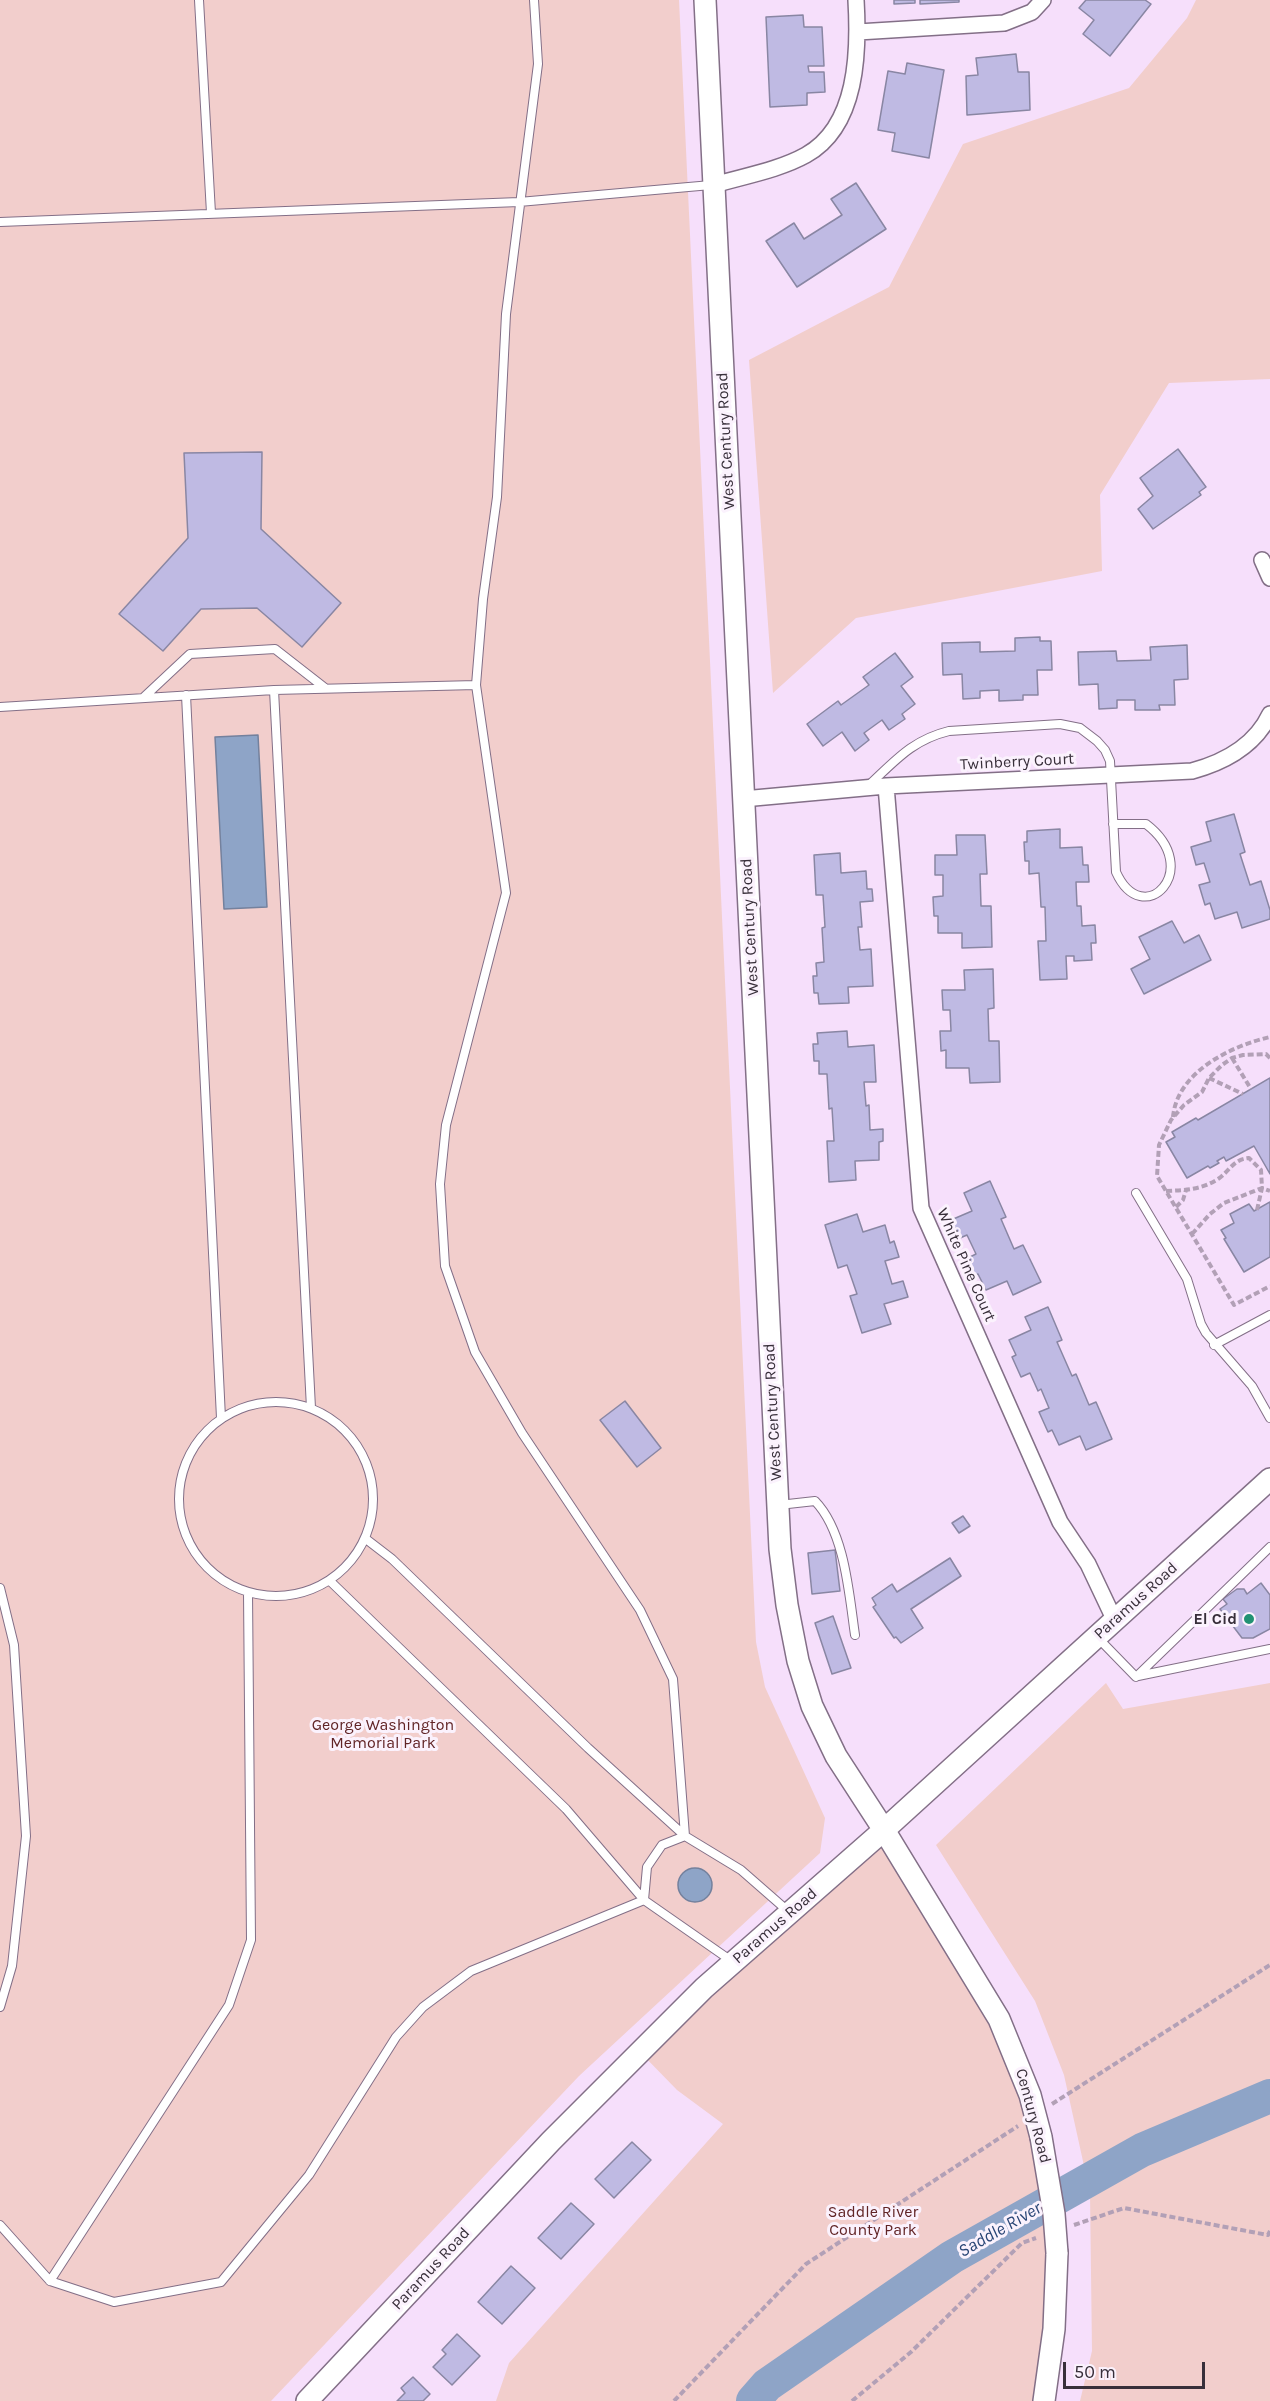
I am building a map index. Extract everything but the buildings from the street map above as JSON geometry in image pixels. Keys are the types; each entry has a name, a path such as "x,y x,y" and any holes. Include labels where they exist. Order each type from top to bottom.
{"main road":[{"name":"West Century Road","path":"705,0 780,1549 787,1605 798,1661 812,1706 836,1756 884,1830"},
{"name":"Paramus Road","path":"307,2401 639,2051 734,1962 1269,1483"},
{"name":"Century Road","path":"884,1830 999,2019 1016,2055 1036,2115 1054,2214 1057,2253 1054,2329 1044,2401"}],"street":[{"path":"714,185 789,163 808,154 824,141 836,126 845,110 850,88 858,32 856,0"},
{"path":"858,32 1004,23 1032,12 1043,0"},
{"path":"1262,560 1270,578"},
{"name":"Twinberry Court","path":"743,799 886,786 1192,771 1215,764 1233,755 1252,740 1270,714"},
{"name":"White Pine Court","path":"886,786 921,1208 1060,1522 1088,1564 1115,1621"}],"lane":[{"path":"199,0 211,213"},
{"path":"534,0 538,64 506,314 497,497 483,599 476,685 506,893 446,1125 440,1184 445,1266 475,1352 522,1433 640,1610 673,1679 685,1836"},
{"path":"0,222 519,202 714,185"},
{"path":"143,698 190,654 275,649 325,688"},
{"path":"0,707 274,690 476,685"},
{"path":"274,690 311,1408"},
{"path":"186,695 221,1418"},
{"path":"866,788 912,746 936,734 949,731 1048,725 1080,728 1097,741 1105,750 1110,761 1110,775 1113,824 1116,872 1124,887 1141,896 1149,897 1161,892 1166,886 1171,868 1168,851 1162,841 1146,824 1113,824"},
{"path":"1136,1193 1187,1280 1201,1324 1214,1345 1236,1366 1252,1386 1270,1418"},
{"path":"1214,1345 1270,1315"},
{"path":"280,1401 311,1408 344,1429 367,1461 374,1500 366,1539 351,1563 330,1581 290,1596 248,1592 216,1575 192,1548 180,1514 181,1477 195,1444 221,1418 249,1405 280,1401"},
{"path":"778,1506 815,1501 825,1511 846,1571 855,1635"},
{"path":"366,1539 392,1559 588,1748 685,1836 741,1870 790,1913"},
{"path":"1136,1677 1270,1547"},
{"path":"330,1581 566,1809 644,1900 734,1962"},
{"path":"0,1588 14,1645 26,1836 12,1966 0,2007"},
{"path":"50,2282 229,2005 251,1940 248,1592"},
{"path":"1096,1637 1136,1677"},
{"path":"1136,1677 1270,1649"},
{"path":"644,1900 647,1867 663,1845 685,1836"},
{"path":"0,2225 50,2282 114,2302 221,2282 309,2175 396,2037 423,2007 471,1971 644,1900"}],"path":[{"path":"1173,1118 1178,1096 1201,1069 1225,1054 1270,1036"},
{"path":"1270,1058 1266,1053 1232,1058 1209,1078 1202,1092 1184,1105 1164,1132 1158,1153 1157,1176 1234,1305 1270,1286"},
{"path":"1232,1058 1251,1089"},
{"path":"1209,1078 1243,1094"},
{"path":"1166,1191 1197,1189 1219,1178 1242,1158 1250,1158 1261,1170 1262,1188 1257,1210"},
{"path":"1192,1234 1210,1214 1224,1203 1262,1188 1270,1191"},
{"path":"1176,1207 1183,1200 1186,1190"},
{"path":"674,2401 806,2264 1270,1965"}],"green space":[{"name":"George Washington Memorial Park","path":"0,0 679,0 756,1642 765,1687 825,1818 820,1853 579,2076 271,2401 0,2401"},
{"path":"1196,0 1270,0 1270,379 1169,383 1100,495 1102,571 856,618 773,693 749,360 889,287 963,144 1129,88 1187,18"},
{"path":"1106,1683 1123,1709 1270,1683 1270,2401 1080,2401 1092,2351 1090,2193 1064,2075 1035,2001 936,1845"},
{"name":"Saddle River County Park","path":"884,1830 979,1984 1048,2176 1044,2401 496,2401 509,2363 723,2124 677,2090 639,2051"}],"water":[{"path":"258,735 267,907 224,909 215,737"},
{"path":"695,1868 707,1873 712,1885 707,1897 695,1902 683,1897 678,1885 683,1873"}],"waterway":[{"name":"Saddle River","path":"753,2401 767,2385 952,2257 1142,2150 1270,2096"}],"place":[{"name":"El Cid","path":"1249,1619"}]}
